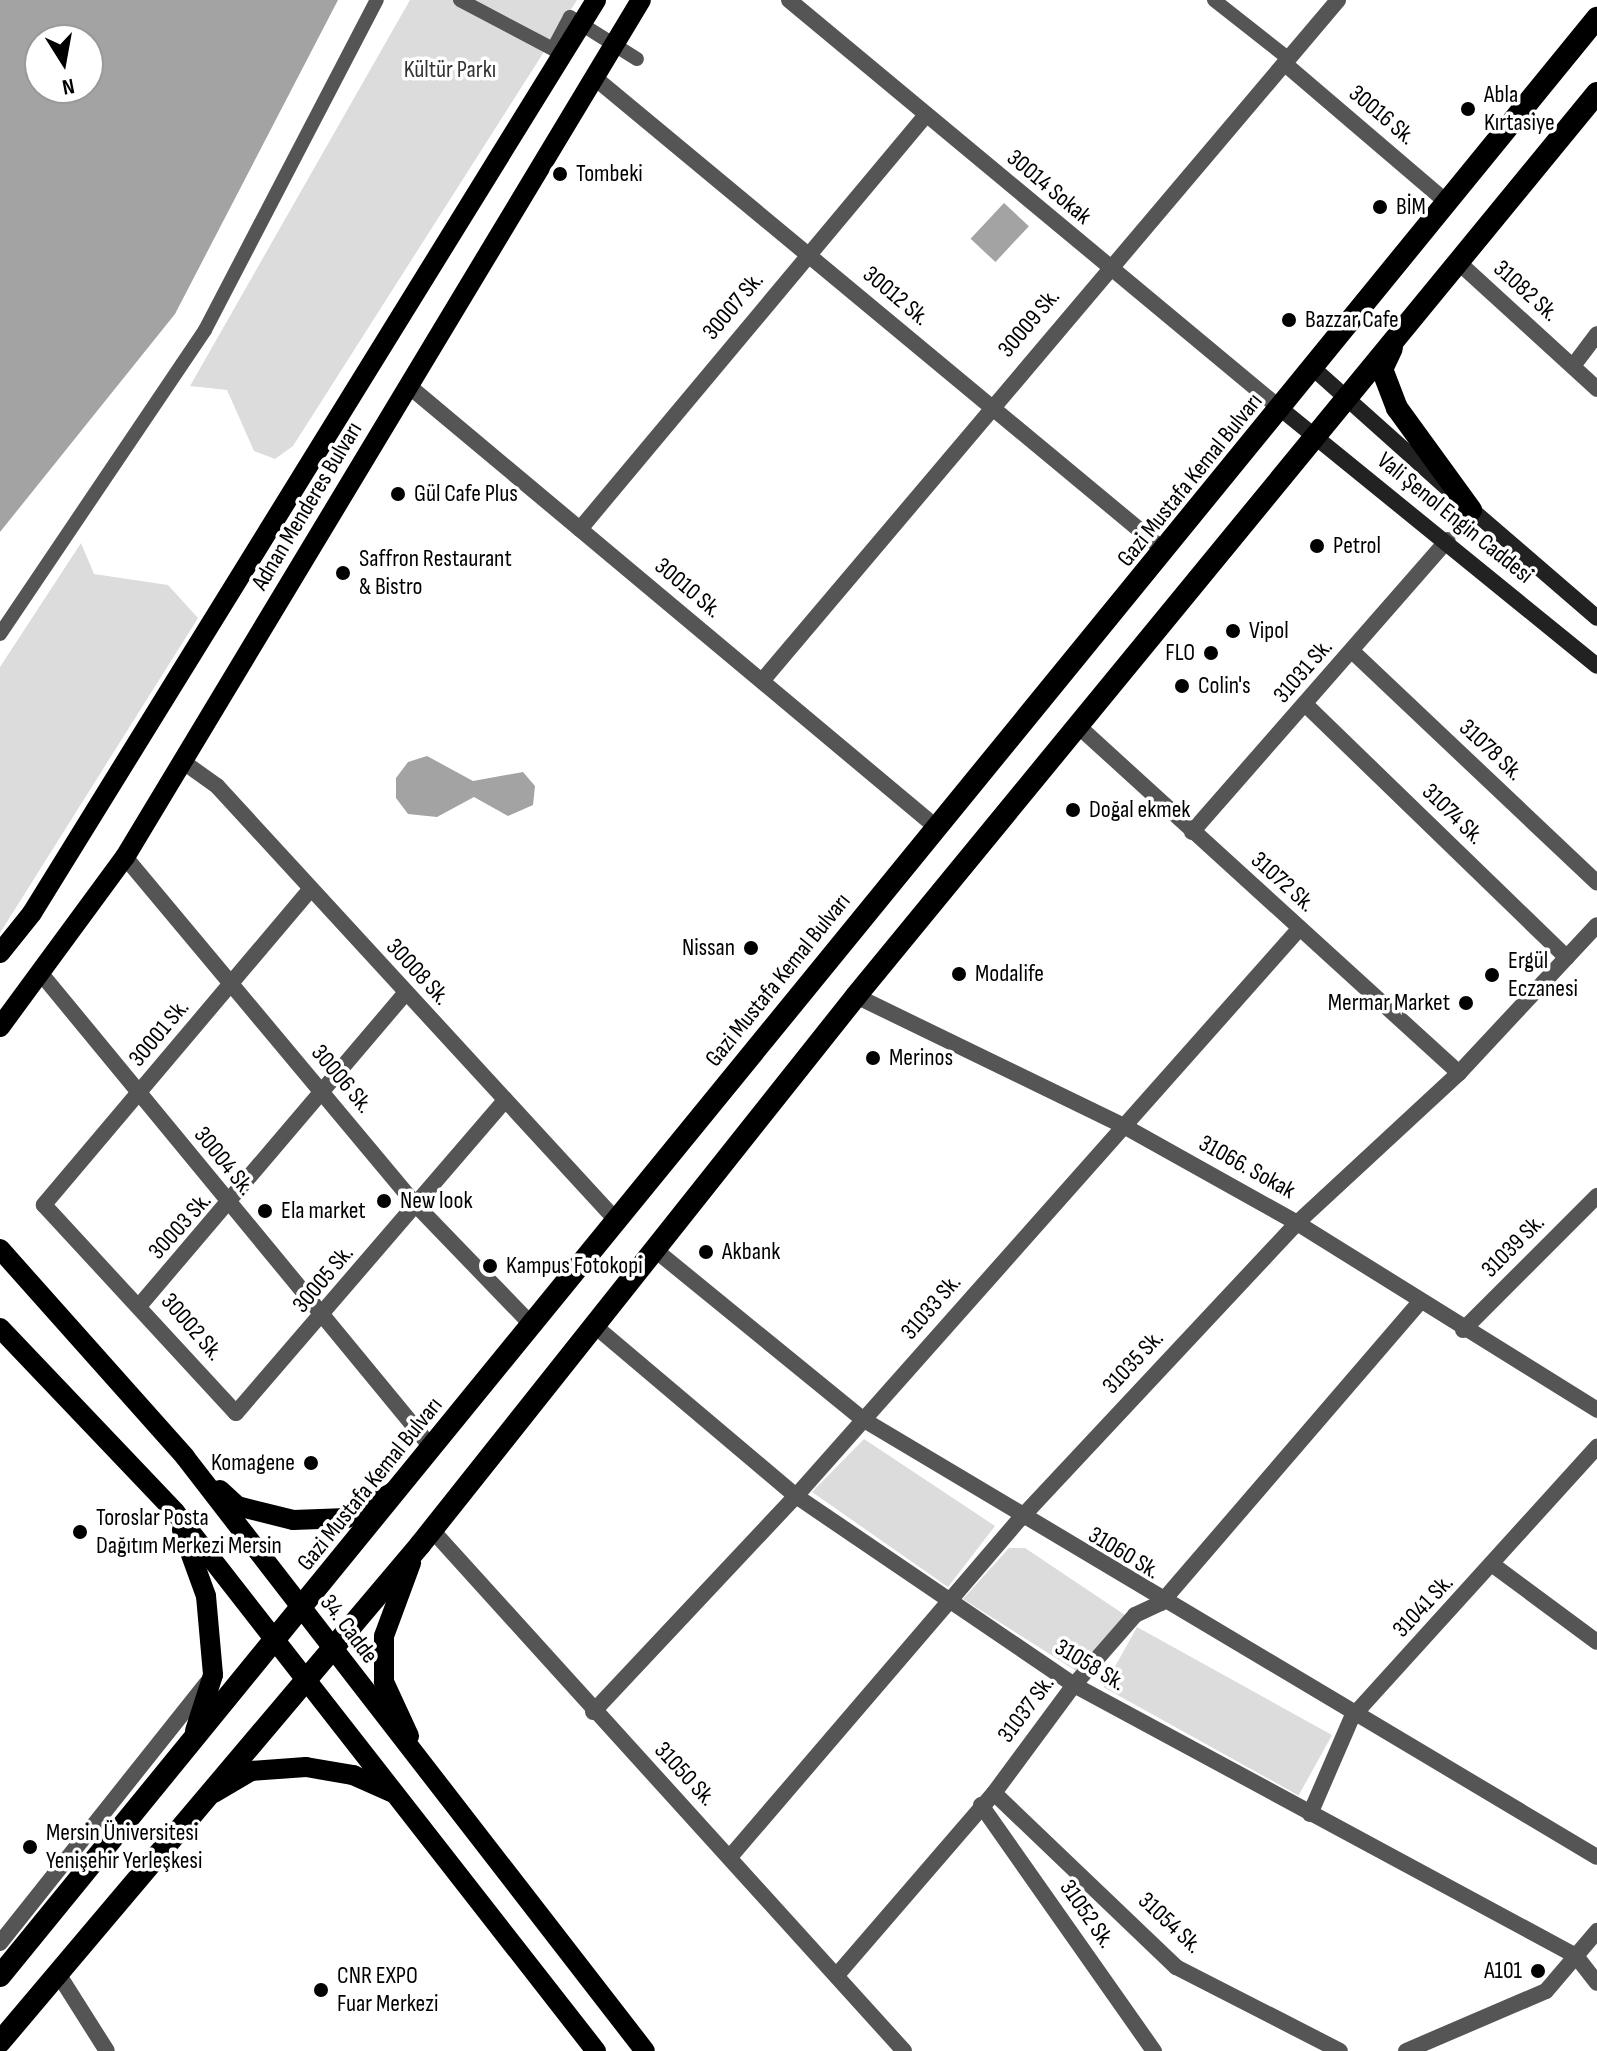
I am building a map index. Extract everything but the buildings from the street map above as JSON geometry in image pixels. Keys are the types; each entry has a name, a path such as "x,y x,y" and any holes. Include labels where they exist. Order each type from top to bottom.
{"highway":[{"name":"Gazi Mustafa Kemal Bulvarı","path":"0,1976 276,1642 615,1219 1314,369 1597,18"},
{"path":"0,2042 193,1805 426,1537 596,1327 654,1249 856,996 1405,320 1597,93"},
{"path":"1405,320 1382,369 1389,391 1471,510"}],"main road":[{"name":"Adnan Menderes Bulvarı","path":"0,953 32,913 596,0"},
{"name":"Adnan Menderes Bulvarı","path":"0,1027 43,976 125,857 641,0"},
{"name":"Vali Şenol Engin Caddesi","path":"1314,369 1597,618"},
{"name":"Vali Şenol Engin Caddesi","path":"1281,409 1448,540 1597,666"},
{"name":"34. Cadde","path":"0,1249 185,1457 426,1773 645,2051"},
{"path":"0,1328 175,1512 596,2051"},
{"path":"185,1457 237,1506 293,1520 347,1518 400,1488"},
{"path":"175,1512 206,1596 213,1675 187,1751"},
{"path":"426,1537 384,1636 384,1682 426,1773"},
{"path":"193,1805 251,1771 306,1767 353,1775 394,1793"}],"street":[{"path":"0,634 205,330 377,0"},
{"path":"460,0 553,49 570,17 637,59"},
{"name":"30014 Sokak","path":"789,0 1281,409"},
{"name":"30016 Sk.","path":"1214,0 1448,203"},
{"name":"30009 Sk.","path":"762,681 1107,267 1338,0"},
{"name":"30012 Sk.","path":"595,78 1165,551"},
{"name":"30007 Sk.","path":"580,529 926,115"},
{"name":"31082 Sk.","path":"1457,261 1597,389"},
{"path":"1573,366 1597,334"},
{"name":"30010 Sk.","path":"410,387 936,827"},
{"name":"31031 Sk.","path":"1192,832 1448,540"},
{"name":"31078 Sk.","path":"1352,651 1597,883"},
{"name":"31074 Sk.","path":"1306,705 1567,958"},
{"name":"31072 Sk.","path":"1077,725 1459,1073"},
{"name":"30008 Sk.","path":"182,761 217,786 309,891 615,1219"},
{"name":"30006 Sk.","path":"125,857 415,1204 531,1324"},
{"name":"30001 Sk.","path":"44,1205 309,891"},
{"name":"31035 Sk.","path":"730,1857 1020,1519 1297,1223 1459,1073 1597,925"},
{"name":"31033 Sk.","path":"593,1712 796,1496 1299,929"},
{"name":"30004 Sk.","path":"43,976 230,1207 325,1316 432,1448"},
{"name":"30003 Sk.","path":"140,1305 230,1207 321,1091 406,993"},
{"name":"31066. Sokak","path":"856,996 1122,1125 1297,1223 1463,1330 1597,1410"},
{"name":"30005 Sk.","path":"236,1413 325,1316 415,1204 505,1100"},
{"name":"31039 Sk.","path":"1463,1330 1597,1196"},
{"name":"30002 Sk.","path":"44,1205 140,1305 236,1413"},
{"name":"31060 Sk.","path":"654,1249 864,1420 1020,1519 1352,1717 1597,1857"},
{"name":"31037 Sk.","path":"837,1975 988,1799 1074,1685 1135,1615 1161,1603 1420,1302"},
{"name":"31058 Sk.","path":"596,1327 796,1496 947,1602 1074,1685 1576,1956 1597,1983"},
{"name":"31041 Sk.","path":"1310,1814 1352,1717 1597,1447"},
{"name":"31050 Sk.","path":"426,1537 730,1857 904,2051"},
{"path":"1493,1565 1597,1642"},
{"path":"0,1943 213,1675"},
{"name":"31052 Sk.","path":"988,1799 1154,2051"},
{"name":"31054 Sk.","path":"988,1799 1176,1967 1340,2051"},
{"path":"1406,2051 1546,1991 1597,1931"},
{"path":"57,1972 107,2051"}],"green space":[{"name":"Kültür Parkı","path":"410,0 577,0 293,446 275,459 254,451 227,390 190,386"},
{"path":"81,543 94,574 168,585 198,618 0,933 0,667"},
{"path":"864,1439 995,1526 948,1587 812,1492"},
{"path":"1009,1548 1025,1548 1125,1615 1078,1672 963,1599"},
{"path":"1137,1627 1332,1735 1299,1795 1104,1687"}],"shaded area":[{"path":"0,0 338,0 175,314 0,532"},
{"path":"1004,203 1029,226 995,262 971,239"},
{"path":"427,756 473,781 523,772 535,786 533,805 508,816 474,797 437,817 408,814 396,798 396,778 408,762"}],"place":[{"name":"Abla Kırtasiye","path":"1468,109"},
{"name":"Tombeki","path":"560,174"},
{"name":"BİM","path":"1380,207"},
{"name":"Bazzar Cafe","path":"1289,320"},
{"name":"Gül Cafe Plus","path":"398,494"},
{"name":"Petrol","path":"1317,546"},
{"name":"Saffron Restaurant & Bistro","path":"343,573"},
{"name":"Vipol","path":"1233,631"},
{"name":"FLO","path":"1211,653"},
{"name":"Colin's","path":"1182,686"},
{"name":"Doğal ekmek","path":"1073,810"},
{"name":"Nissan","path":"751,948"},
{"name":"Modalife","path":"959,974"},
{"name":"Ergül Eczanesi","path":"1492,975"},
{"name":"Mermar Market","path":"1466,1003"},
{"name":"Merinos","path":"873,1058"},
{"name":"New look","path":"384,1201"},
{"name":"Ela market","path":"265,1211"},
{"name":"Akbank","path":"706,1252"},
{"name":"Kampus Fotokopi","path":"490,1266"},
{"name":"Komagene","path":"311,1463"},
{"name":"Toroslar Posta Dağıtım Merkezi Mersin","path":"80,1532"},
{"name":"Mersin Üniversitesi Yenişehir Yerleşkesi","path":"30,1847"},
{"name":"A101","path":"1538,1971"},
{"name":"CNR EXPO Fuar Merkezi","path":"321,1990"}]}
